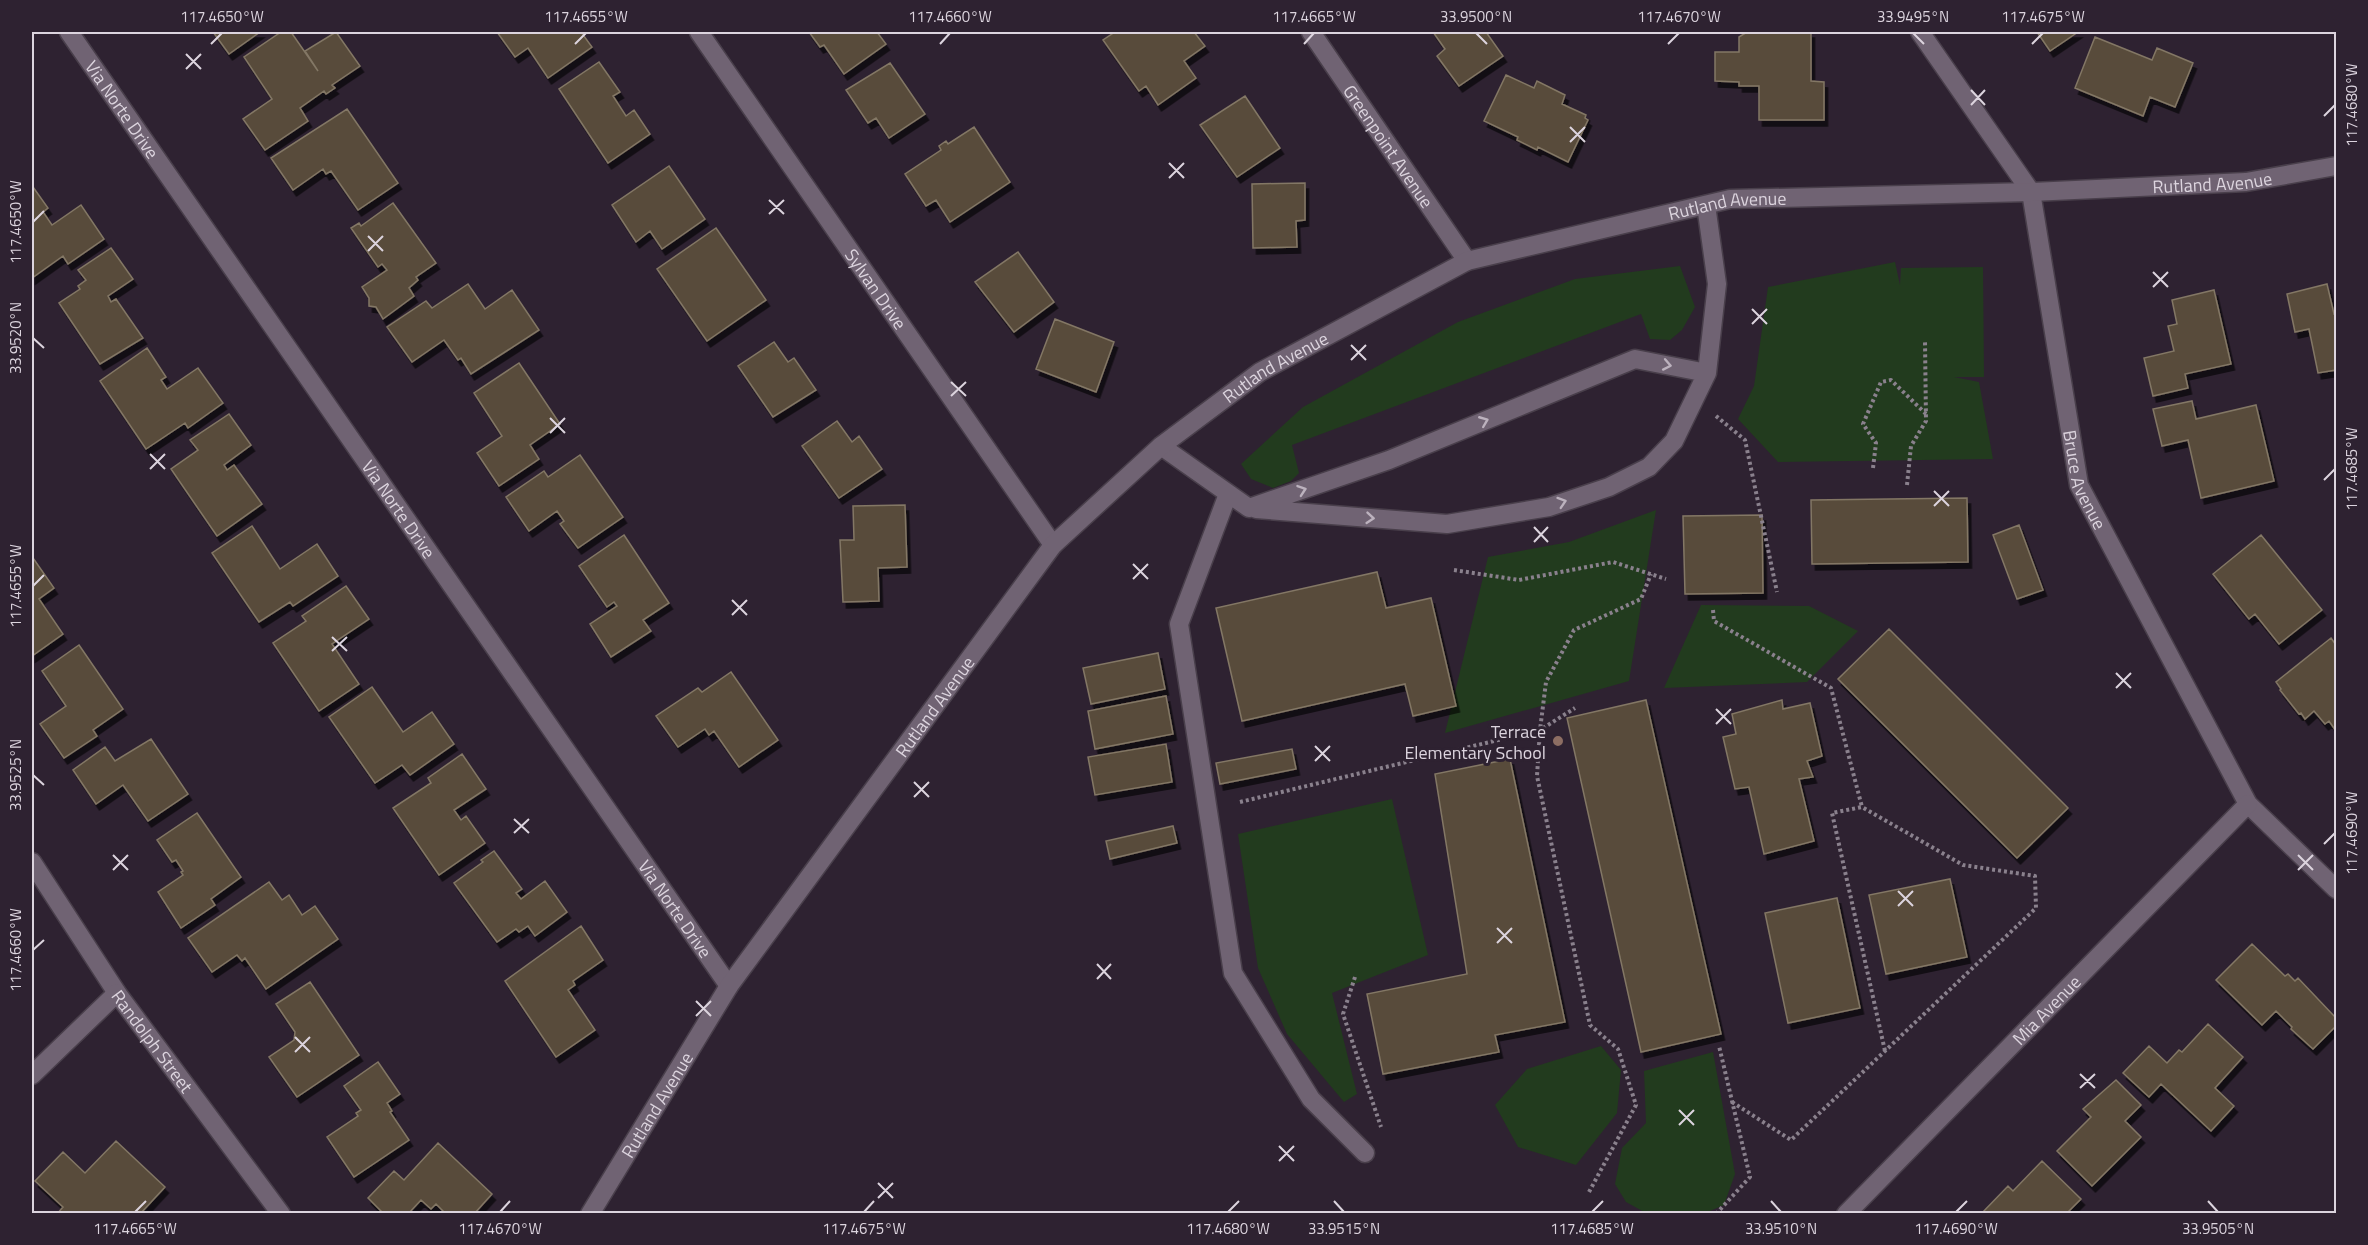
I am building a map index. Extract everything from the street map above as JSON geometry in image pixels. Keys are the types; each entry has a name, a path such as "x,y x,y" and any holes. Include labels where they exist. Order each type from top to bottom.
{"street":[{"name":"Via Norte Drive","path":"69,32 729,986"},
{"name":"Sylvan Drive","path":"699,32 1053,545"},
{"name":"Greenpoint Avenue","path":"1311,32 1467,261"},
{"name":"Bruce Avenue","path":"1920,32 2031,192 2079,485 2248,804 2337,889"},
{"name":"Rutland Avenue","path":"590,1214 729,986 1053,545 1161,446 1260,372 1467,261 1730,199 2031,192 2246,182 2337,166"},
{"path":"1161,446 1249,508 1447,524 1549,507 1609,487 1649,467 1674,441 1707,373 1717,284 1706,205"},
{"path":"1249,508 1389,460 1635,359 1707,373"},
{"path":"1228,494 1179,624 1233,973 1311,1099 1365,1153"},
{"name":"Mia Avenue","path":"1846,1214 2248,804"},
{"name":"Randolph Street","path":"32,862 117,993 281,1214"},
{"path":"32,1075 117,993"}],"path":[{"path":"1907,485 1911,446 1926,421 1924,340"},
{"path":"1873,468 1876,443 1863,424 1881,382 1891,380 1926,414"},
{"path":"1694,398 1745,440 1777,592"},
{"path":"1454,570 1519,580 1613,562 1666,579"},
{"path":"1588,1192 1636,1105 1618,1049 1590,1025 1537,776 1540,730 1545,682 1574,630 1641,599 1651,574"},
{"path":"1713,610 1714,621 1831,688 1862,807"},
{"path":"1240,802 1540,730 1575,708"},
{"path":"1732,1102 1791,1140 1885,1051 2036,908 2035,876 1963,866 1862,807 1832,813 1885,1051"},
{"path":"1355,977 1342,1014 1383,1134"},
{"path":"1716,1214 1750,1177 1719,1046"}],"green space":[{"path":"1895,262 1900,285 1901,268 1983,267 1984,377 1954,377 1979,382 1993,459 1778,462 1738,419 1754,386 1768,287"},
{"path":"1680,266 1695,307 1682,330 1670,340 1650,339 1641,314 1292,445 1299,473 1291,481 1273,488 1251,479 1241,464 1303,407 1458,322 1575,279"},
{"path":"1656,510 1629,681 1445,733 1488,557 1569,542"},
{"path":"1701,605 1809,606 1858,631 1807,682 1664,688"},
{"path":"1392,799 1428,955 1332,993 1357,1094 1344,1102 1287,1034 1258,968 1238,834"},
{"path":"1601,1046 1621,1070 1617,1113 1576,1165 1518,1147 1495,1105 1527,1069"},
{"path":"1713,1052 1735,1174 1724,1205 1705,1213 1646,1213 1626,1202 1615,1184 1622,1148 1646,1123 1644,1071"}],"building":[{"path":"213,32 260,32 229,54"},
{"path":"281,32 291,32 318,71 305,51 336,32 360,66 332,85 335,88 326,94 324,91 300,108 308,121 265,150 243,119 272,99 244,57"},
{"path":"497,32 581,32 592,47 548,78 528,48 515,57"},
{"path":"809,32 877,32 886,44 844,74 824,45 820,47"},
{"path":"1115,32 1194,32 1205,46 1184,61 1196,78 1158,105 1146,86 1139,91 1103,40"},
{"path":"1433,32 1486,32 1503,56 1459,86 1437,56 1445,49"},
{"path":"1747,32 1811,32 1811,81 1824,82 1824,120 1759,120 1759,86 1739,86 1739,82 1715,81 1715,52 1739,52 1739,37"},
{"path":"2037,32 2078,32 2050,51"},
{"path":"2095,37 2152,60 2157,48 2193,63 2175,107 2150,97 2143,116 2075,88"},
{"path":"599,62 620,92 613,96 626,116 634,110 650,134 608,163 559,89"},
{"path":"890,63 925,114 889,138 876,118 868,123 846,90"},
{"path":"1506,75 1534,88 1537,81 1565,95 1562,104 1586,115 1585,118 1588,120 1568,162 1538,147 1537,150 1517,140 1518,137 1484,121"},
{"path":"1245,96 1280,148 1237,177 1200,125"},
{"path":"347,109 398,183 358,210 331,171 326,174 323,169 293,190 271,158"},
{"path":"974,127 1010,182 950,222 936,200 926,206 905,174 941,150 939,146 946,141 948,144"},
{"path":"669,166 705,219 662,249 650,231 636,242 612,205"},
{"path":"1305,183 1305,220 1296,221 1297,247 1253,248 1252,184"},
{"path":"33,187 48,208 43,212 52,225 81,205 104,239 68,264 63,256 32,278"},
{"path":"393,203 436,263 416,277 418,280 409,288 414,296 383,319 376,307 369,306 369,298 362,287 387,270 382,264 378,267 351,228 359,223 361,226"},
{"path":"716,228 766,300 707,341 657,269"},
{"path":"111,248 133,279 108,296 111,302 116,299 143,338 100,364 59,303 80,289 78,286 86,280 78,270"},
{"path":"1018,252 1054,302 1014,332 975,282"},
{"path":"468,284 485,309 512,290 539,330 471,374 461,358 458,360 444,340 412,362 387,327 426,301 432,308"},
{"path":"2327,284 2334,314 2336,313 2336,370 2318,373 2309,329 2295,332 2287,294"},
{"path":"2214,290 2231,364 2185,374 2188,388 2153,396 2144,358 2174,351 2168,326 2177,324 2172,300"},
{"path":"1055,319 1114,342 1096,392 1036,369"},
{"path":"774,342 788,362 794,358 816,390 773,417 738,366"},
{"path":"147,348 166,377 161,380 167,389 198,368 223,403 188,428 185,423 146,449 100,381"},
{"path":"519,363 560,424 530,445 539,459 499,486 477,453 502,436 474,393"},
{"path":"2192,401 2196,419 2256,405 2274,481 2201,498 2188,440 2162,446 2153,409"},
{"path":"229,414 251,445 224,465 227,470 234,465 262,504 217,536 171,469 198,450 190,440"},
{"path":"837,421 852,442 859,436 882,469 839,498 802,446"},
{"path":"580,455 623,517 578,548 560,524 564,521 557,511 529,531 506,497 544,471 548,477"},
{"path":"1967,498 1968,562 1812,564 1811,500"},
{"path":"905,505 907,567 878,568 879,601 843,602 840,540 854,540 853,506"},
{"path":"1762,515 1763,593 1685,594 1683,516"},
{"path":"2019,525 2043,590 2017,599 1993,535"},
{"path":"252,526 280,569 317,544 338,576 293,606 290,602 259,622 212,553"},
{"path":"624,535 669,603 643,620 651,631 611,657 590,624 617,606 614,602 607,607 579,566"},
{"path":"2261,535 2322,610 2279,644 2255,614 2249,619 2213,574"},
{"path":"33,558 54,588 39,599 63,634 32,656"},
{"path":"1377,572 1386,608 1431,598 1456,706 1413,716 1405,684 1242,721 1216,608"},
{"path":"346,586 369,619 332,644 359,684 319,711 273,643 306,621 302,616"},
{"path":"1889,629 2068,808 2017,858 1838,679"},
{"path":"2331,638 2336,645 2336,731 2329,721 2325,724 2314,711 2305,719 2276,682"},
{"path":"79,645 123,709 93,730 97,736 64,758 40,724 66,706 42,671"},
{"path":"1158,653 1165,689 1091,704 1083,668"},
{"path":"731,672 778,740 739,767 714,731 709,735 705,729 678,747 656,716 698,688 702,692"},
{"path":"372,687 403,732 432,712 454,744 410,775 402,765 375,783 329,717"},
{"path":"1166,696 1173,734 1095,749 1088,711"},
{"path":"1646,700 1721,1034 1641,1052 1567,718"},
{"path":"1782,700 1783,709 1810,703 1822,756 1807,761 1813,777 1799,779 1814,841 1764,854 1749,787 1735,789 1723,737 1736,734 1732,714"},
{"path":"151,739 188,794 148,821 123,785 96,804 73,770 105,747 115,761"},
{"path":"1166,744 1172,782 1095,795 1088,757"},
{"path":"1292,749 1296,769 1220,784 1216,763"},
{"path":"462,754 486,789 454,810 461,820 466,816 485,843 439,875 393,808 431,783 428,778"},
{"path":"1510,759 1565,1022 1495,1035 1499,1052 1383,1074 1367,994 1467,974 1435,774"},
{"path":"197,813 241,877 211,899 215,905 181,928 158,892 183,875 181,872 183,871 176,860 172,862 157,840"},
{"path":"1173,826 1177,843 1110,859 1106,841"},
{"path":"494,851 522,889 516,893 521,899 545,881 567,912 535,936 528,926 519,932 516,929 497,942 454,883"},
{"path":"1950,879 1967,957 1886,974 1869,895"},
{"path":"269,882 282,900 289,895 302,915 315,906 338,939 266,989 245,958 242,961 237,955 212,972 188,938"},
{"path":"1837,898 1860,1008 1788,1023 1765,913"},
{"path":"581,926 603,960 573,981 575,985 568,990 595,1030 556,1057 505,981"},
{"path":"2252,944 2285,976 2288,974 2295,981 2298,978 2336,1018 2336,1026 2313,1049 2291,1029 2292,1027 2276,1011 2262,1025 2216,980"},
{"path":"310,982 359,1055 297,1097 269,1057 294,1040 295,1032 276,1004"},
{"path":"2208,1024 2243,1057 2215,1088 2234,1106 2211,1131 2161,1084 2149,1097 2123,1073 2149,1046 2167,1063 2179,1050 2182,1052"},
{"path":"378,1062 400,1094 387,1103 392,1111 390,1112 409,1140 354,1177 327,1137 358,1116 356,1113 361,1110 344,1086"},
{"path":"2116,1080 2141,1105 2125,1121 2141,1137 2092,1186 2057,1151 2091,1117 2083,1109"},
{"path":"116,1141 165,1187 140,1214 57,1214 63,1207 35,1181 63,1152 85,1173"},
{"path":"438,1143 492,1194 474,1214 446,1214 436,1204 431,1209 421,1200 408,1214 384,1214 368,1198 394,1171 404,1180"},
{"path":"2042,1161 2081,1199 2066,1214 1981,1214 2008,1186 2013,1191"}],"place":[{"name":"Terrace Elementary School","path":"1558,741"}]}
